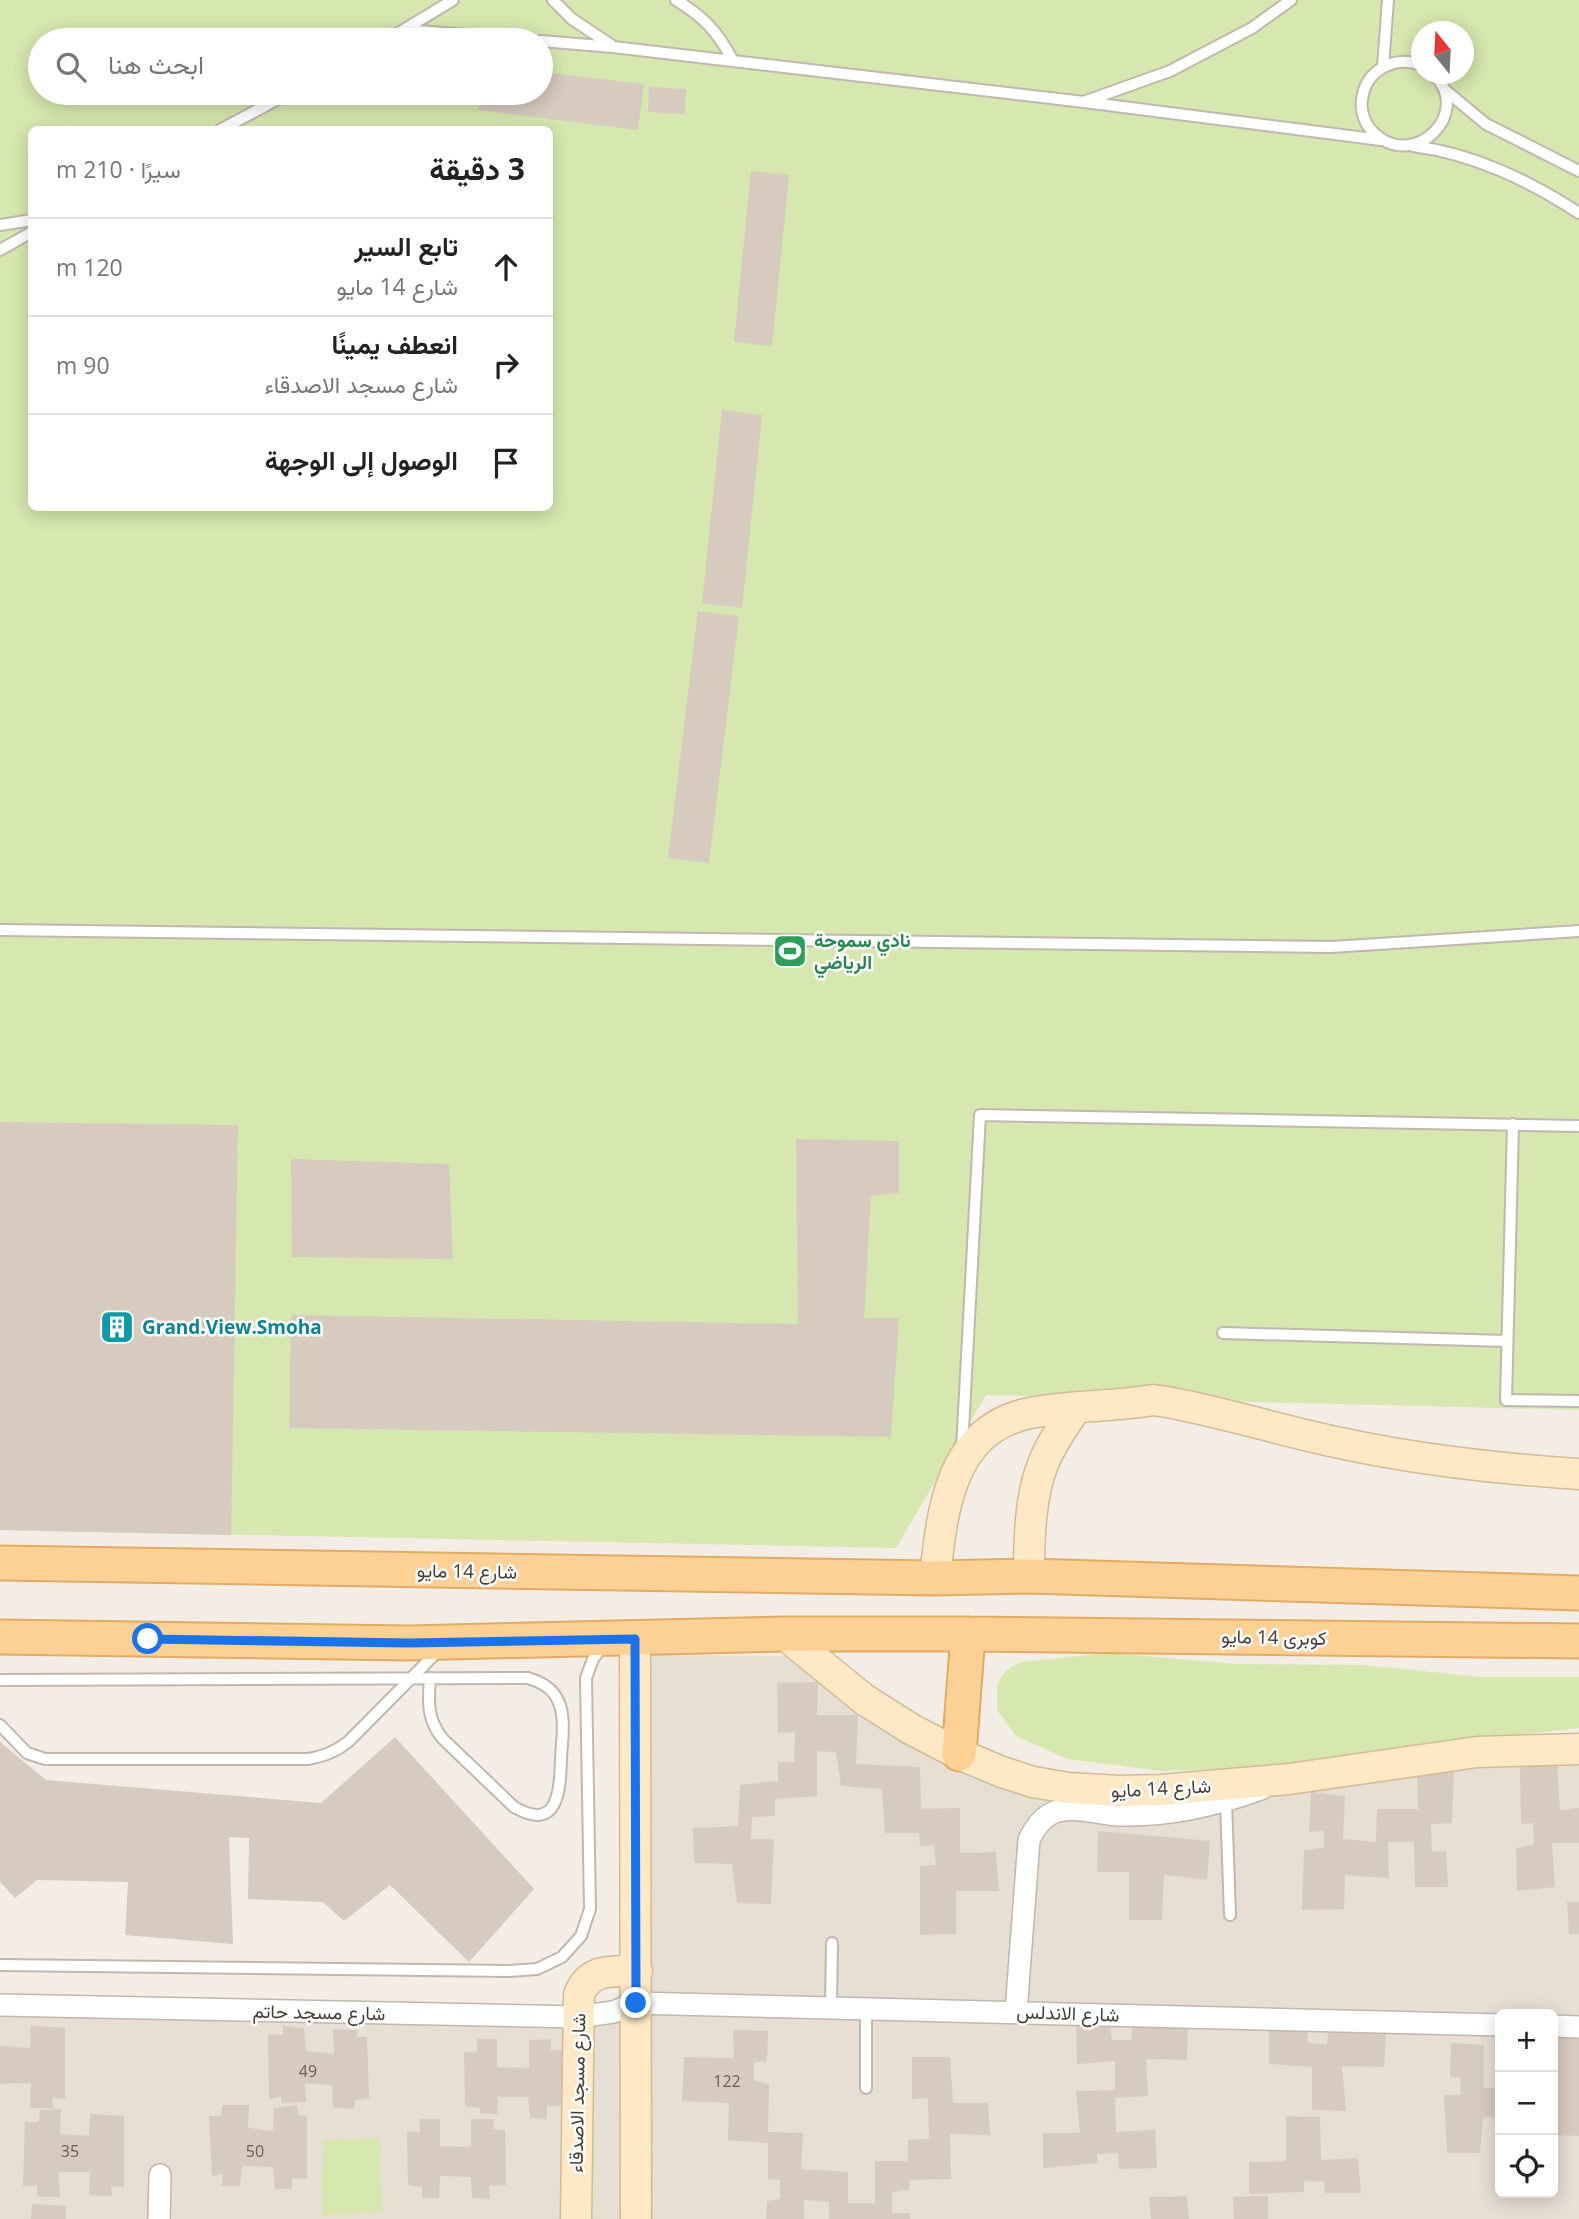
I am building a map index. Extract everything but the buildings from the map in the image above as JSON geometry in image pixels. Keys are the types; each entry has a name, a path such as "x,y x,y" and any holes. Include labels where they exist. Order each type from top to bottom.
{"main road":[{"path":"935,1578 942,1515 961,1459 981,1435 1003,1421 1030,1413 1153,1400 1345,1444 1459,1462 1579,1474"},
{"path":"1076,1408 1043,1462 1035,1490 1029,1576 1579,1593"},
{"name":"شارع 14 مايو","path":"0,1563 935,1578 1029,1576"},
{"path":"0,1637 446,1643 784,1634 968,1634 959,1754"},
{"name":"شارع 14 مايو","path":"784,1634 865,1700 911,1729 959,1754 1033,1782 1069,1788 1161,1790 1289,1779 1476,1752 1579,1749"},
{"name":"كوبرى 14 مايو","path":"968,1634 1579,1641"},
{"path":"620,1639 637,1971 636,2219"},
{"name":"شارع مسجد الاصدقاء","path":"576,2219 579,1994 587,1979 603,1971 637,1971"}],"street":[{"path":"1016,2012 1029,1840 1045,1817 1057,1811 1071,1810 1123,1815 1175,1812 1226,1802 1289,1779"},
{"name":"شارع الاندلس","path":"636,2003 1495,2025"},
{"name":"شارع مسجد حاتم","path":"0,2005 578,2017 614,2012 636,2003"},
{"path":"1558,2026 1579,2027"},
{"path":"159,2219 160,2175"}],"lane":[{"path":"409,28 453,0"},
{"path":"553,0 572,19 613,47"},
{"path":"676,0 702,17 720,37 733,61"},
{"path":"1084,102 1170,71 1252,28 1291,0"},
{"path":"1383,66 1388,0"},
{"path":"553,42 1084,102 1381,140 1395,145 1464,156 1542,189 1579,213"},
{"path":"1381,140 1367,124 1361,103 1364,88 1372,75 1383,66 1397,61 1411,62"},
{"path":"1440,84 1486,124 1579,171"},
{"path":"1410,146 1424,141 1436,132 1444,119 1447,104 1445,90"},
{"path":"227,126 267,105"},
{"path":"0,225 28,221"},
{"path":"0,250 28,234"},
{"path":"0,930 1331,947 1579,931"},
{"path":"961,1459 980,1115 1579,1126"},
{"path":"1513,1124 1506,1400 1579,1401"},
{"path":"1223,1333 1507,1341"},
{"path":"0,1965 509,1970 537,1969 562,1957 581,1936 590,1909 586,1678 593,1659 620,1639"},
{"path":"0,1725 27,1753 45,1759 307,1759 336,1751 446,1643"},
{"path":"0,1680 411,1678 430,1678 528,1678 542,1683 554,1693 560,1706 562,1721 559,1795 553,1807 540,1814 527,1814 514,1807 443,1739 430,1717 430,1678"},
{"path":"1226,1802 1230,1915"},
{"path":"831,2007 832,1943"},
{"path":"866,2008 866,2088"}],"shaded area":[{"path":"652,1655 828,1656 968,1746 1073,1775 1227,1777 1579,1739 1579,2219 0,2219 0,2006 619,2013 643,1904"}],"green space":[{"name":"نادي سموحة الرياضي","path":"0,0 1579,0 1579,1410 986,1395 896,1548 0,1530"},
{"path":"1109,1653 1237,1664 1364,1665 1482,1677 1579,1677 1579,1728 1277,1767 1161,1771 1067,1759 1016,1736 997,1710 997,1685 1006,1670 1020,1662"},
{"path":"380,2138 382,2212 322,2215 323,2140"}],"place":[{"name":"نادي سموحة الرياضي","path":"790,951"},
{"name":"Grand.View.Smoha","path":"117,1327"}],"route":[{"path":"148,1639 409,1643 635,1639 636,2003"}]}
